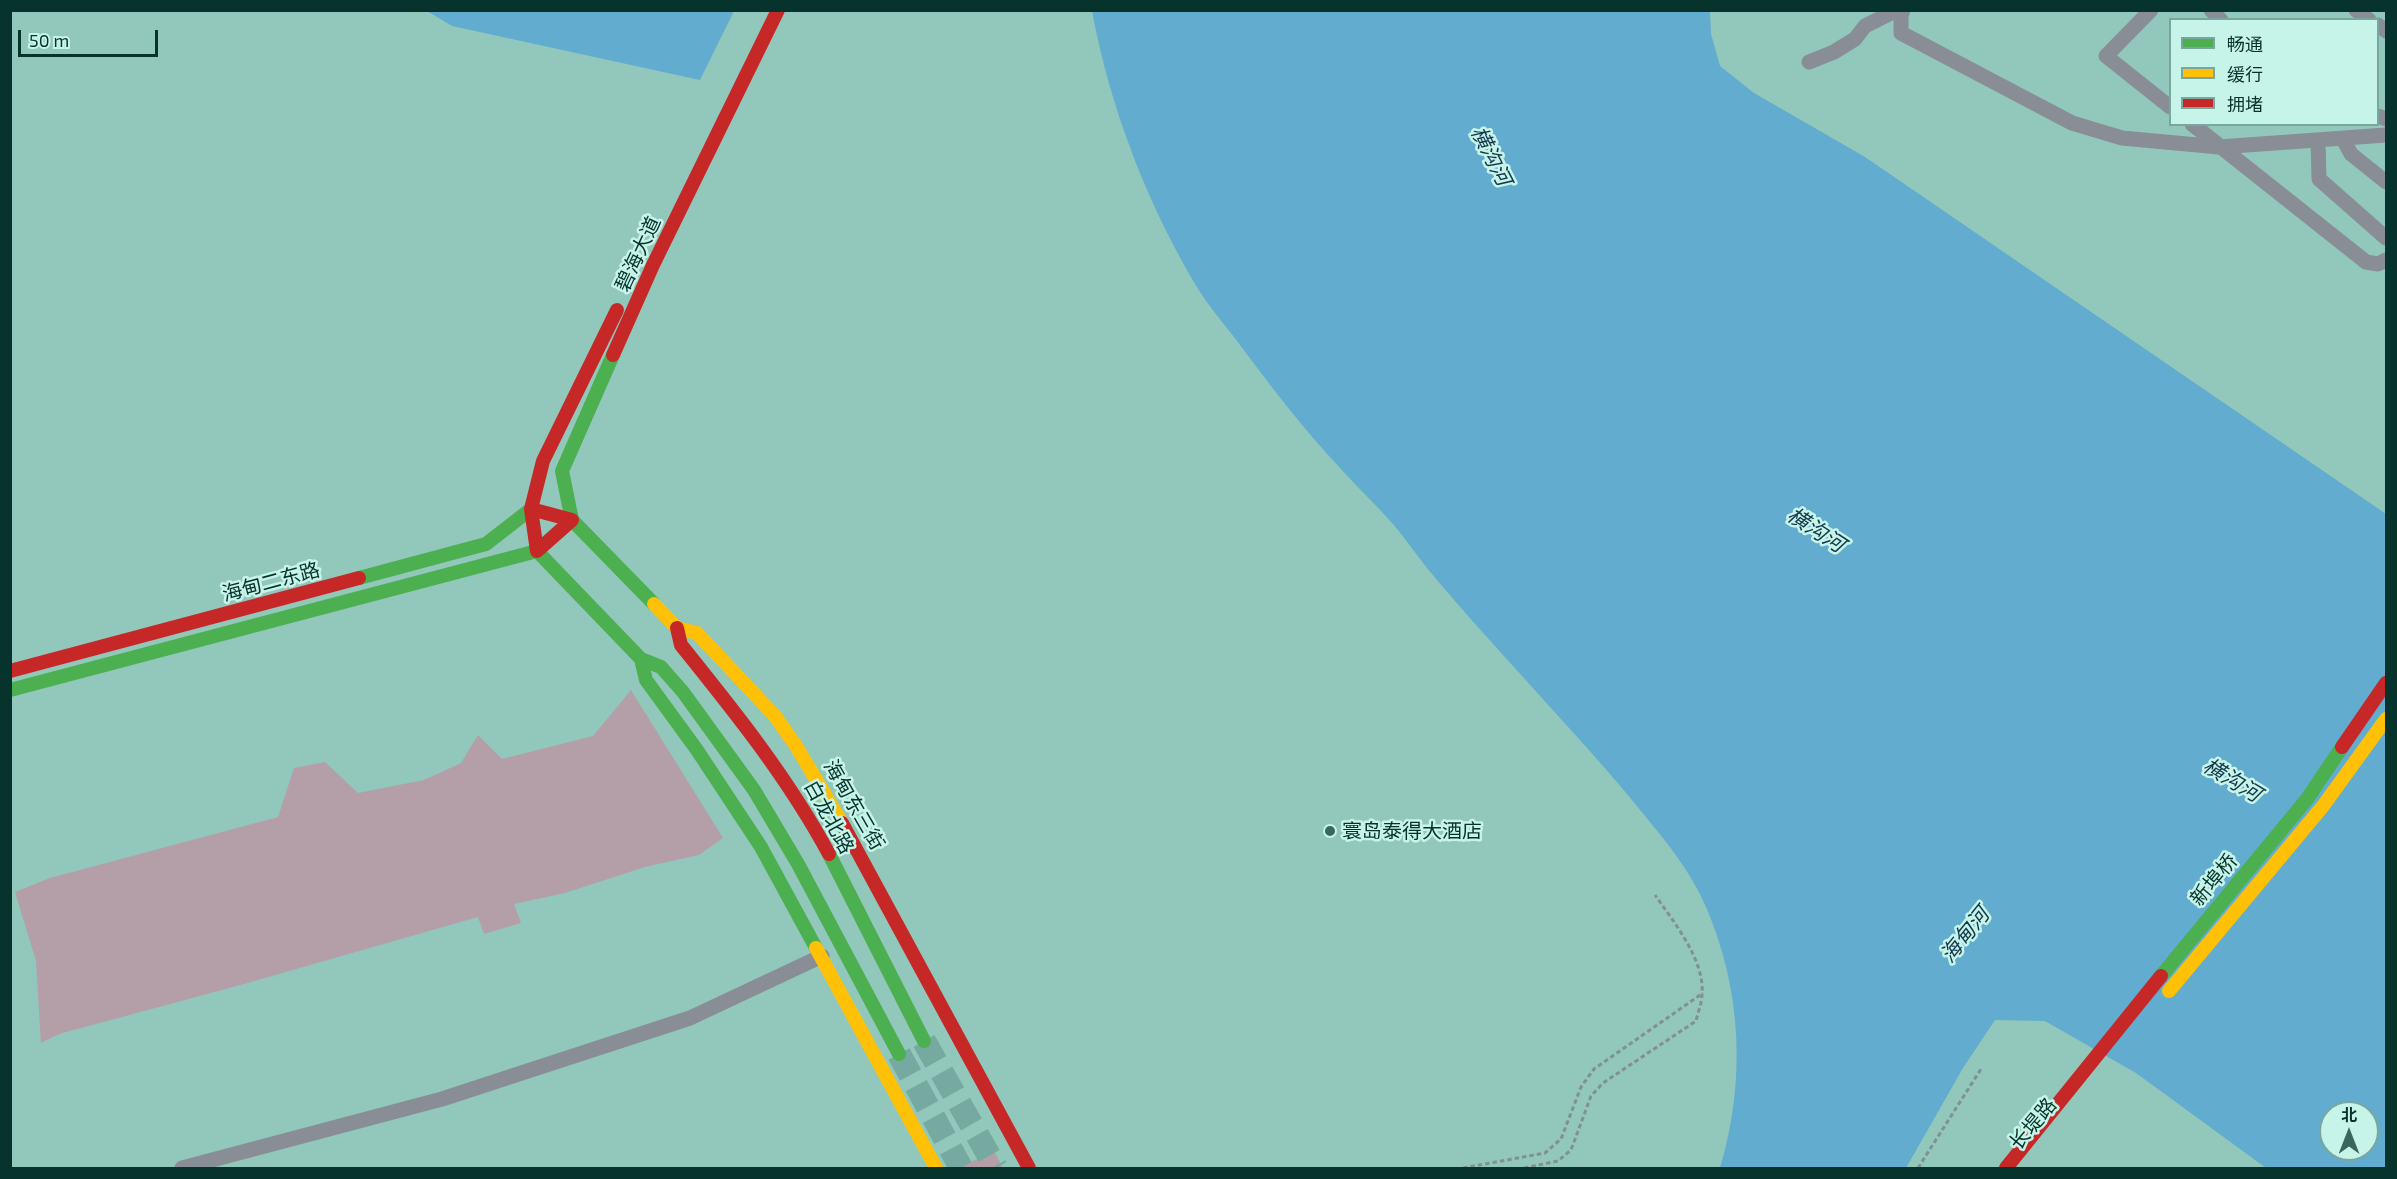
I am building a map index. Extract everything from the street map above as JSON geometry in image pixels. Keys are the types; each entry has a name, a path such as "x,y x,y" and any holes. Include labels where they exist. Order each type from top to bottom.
{"main road":[{"name":"碧海大道","path":"531,509 543,461 689,162 732,83 767,10"},
{"name":"碧海大道","path":"572,520 562,471 654,265 778,10"},
{"path":"572,520 531,509 537,550 641,659 661,667 683,692 754,790 793,856 899,1054"},
{"name":"海甸二东路","path":"10,671 486,544 531,509"},
{"path":"537,550 572,520"},
{"name":"海甸东三街","path":"572,520 677,628 697,633 780,722 808,764 861,854 1029,1168"},
{"name":"海甸二东路","path":"10,690 537,550"},
{"name":"白龙北路","path":"677,628 681,645 752,734 790,788 831,859 924,1041"},
{"path":"641,659 646,680 749,827 822,956 936,1168"},
{"name":"新埠桥","path":"2070,1101 2307,799 2386,683"},
{"name":"新埠桥","path":"2158,1005 2323,806 2386,719"},
{"path":"2006,1168 2070,1101"},
{"name":"长堤路","path":"2021,1168 2070,1101"}],"street":[{"path":"1809,62 1834,52 1855,39 1865,26 1897,10"},
{"path":"1904,10 1901,16 1901,33 2072,123 2122,138 2219,147 2386,135"},
{"path":"2151,10 2106,56 2169,106"},
{"path":"2194,126 2300,207 2366,262 2378,264 2386,260"},
{"path":"2343,139 2351,154 2386,182"},
{"path":"2318,140 2319,179 2386,238"},
{"path":"182,1168 442,1100 679,1022 822,956"}],"path":[{"path":"1524,1168 1558,1161 1571,1150 1592,1096 1603,1083 1696,1021 1703,993 1700,969 1681,931 1655,895"},
{"path":"1463,1168 1545,1153 1561,1139 1581,1087 1594,1069 1703,993"},
{"path":"1918,1168 1981,1069"}],"shaded area":[{"path":"631,690 723,838 699,855 645,867 565,893 514,904 521,923 484,934 478,917 59,1034 41,1043 36,961 15,892 50,878 278,817 294,768 325,762 358,793 424,780 461,763 478,735 502,759 593,736"},
{"path":"994,1151 1003,1168 963,1168 962,1166"}],"water":[{"path":"427,11 734,11 700,80 452,26"},
{"path":"1092,11 1710,11 1711,34 1720,66 1754,93 1865,157 2386,514 2386,1168 2266,1168 2136,1073 2045,1021 1995,1020 1963,1068 1906,1168 1720,1168 1734,1102 1736,1036 1733,1004 1718,939 1706,907 1693,882 1670,848 1589,750 1452,598 1393,524 1300,423 1204,298 1181,259 1148,191 1133,156 1109,84"}],"tunnel":[{"path":"924,1041 996,1168"},
{"path":"899,1054 961,1168"}],"traffic: fast":[{"path":"613,355 562,471 572,520 654,604"},
{"path":"359,578 486,544 531,509"},
{"path":"10,690 537,551"},
{"path":"537,551 641,659 646,680 697,750 761,847 816,948"},
{"path":"641,659 661,667 683,692 754,790 798,864 899,1054"},
{"path":"2161,976 2307,799 2342,747"},
{"path":"829,854 924,1041"}],"traffic: slow":[{"path":"654,604 677,628 697,633 775,716 796,746 842,823"},
{"path":"2169,991 2323,806 2386,719"},
{"path":"816,948 936,1168"}],"traffic: jam":[{"path":"613,355 653,265 778,10"},
{"path":"531,509 572,520 537,551 531,509 543,461 617,310"},
{"path":"10,671 359,578"},
{"path":"677,628 681,645 778,772 829,854"},
{"path":"2342,747 2386,683"},
{"path":"842,823 1029,1168"},
{"path":"2006,1168 2161,976"}],"place":[{"name":"寰岛泰得大酒店","path":"1330,831"}],"water label":[{"name":"横沟河","path":"1491,156"},
{"name":"横沟河","path":"1816,530"},
{"name":"横沟河","path":"2232,780"},
{"name":"海甸河","path":"1965,935"}]}
